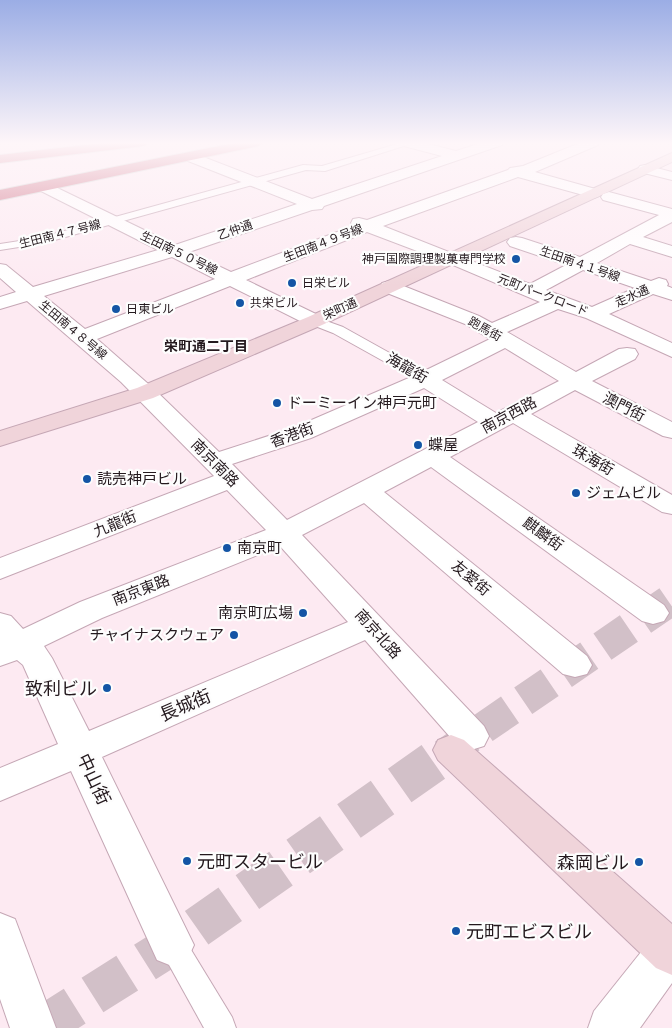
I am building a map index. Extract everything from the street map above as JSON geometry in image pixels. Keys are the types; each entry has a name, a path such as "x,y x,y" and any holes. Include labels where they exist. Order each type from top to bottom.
{"highway":[{"path":"0,195 23,190"}],"street":[{"name":"生田南５０号線","path":"50,190 315,321"},
{"name":"元町パークロード","path":"273,190 452,258 556,302 593,314 637,333 637,349 672,350"},
{"name":"乙仲通","path":"0,303 174,251 353,190"},
{"name":"生田南４９号線","path":"83,337 367,226 467,190"},
{"path":"583,190 672,215"},
{"name":"栄町通","path":"0,440 145,393 315,321 452,258 611,190"},
{"path":"531,291 672,215"},
{"path":"628,238 672,252"},
{"name":"生田南４１号線","path":"516,242 672,294"},
{"name":"生田南４８号線","path":"0,269 83,337 145,393"},
{"name":"走水通","path":"593,314 672,278"},
{"name":"跑馬街","path":"389,287 472,320 576,380"},
{"name":"香港街","path":"222,470 426,379 556,302"},
{"name":"南京西路","path":"285,533 637,349"},
{"name":"海龍街","path":"426,379 504,418"},
{"name":"澳門街","path":"576,380 587,388 672,431"},
{"name":"南京南路","path":"145,393 285,533"},
{"name":"珠海街","path":"504,418 672,506"},
{"name":"麒麟街","path":"433,456 653,613"},
{"name":"九龍街","path":"0,570 222,470"},
{"name":"友愛街","path":"366,491 575,666"},
{"name":"南京北路","path":"285,533 370,625 461,743 671,950"},
{"name":"南京東路","path":"7,641 91,610 285,533"},
{"name":"長城街","path":"0,785 370,625"},
{"name":"中山街","path":"7,641 36,658 172,945"},
{"path":"0,934 33,1028"},
{"path":"611,1028 671,950"}],"lane":[{"name":"生田南４７号線","path":"0,248 40,240 228,190"},
{"name":"海龍街","path":"315,321 338,330 426,379"},
{"path":"172,945 221,1028"}],"tunnel":[{"path":"444,755 672,599"},
{"path":"40,1028 172,945 446,753"}],"place":[{"name":"神戸国際調理製菓専門学校","path":"516,259"},
{"name":"日栄ビル","path":"292,283"},
{"name":"共栄ビル","path":"240,303"},
{"name":"日東ビル","path":"116,309"},
{"name":"ドーミーイン神戸元町","path":"277,403"},
{"name":"蝶屋","path":"418,445"},
{"name":"読売神戸ビル","path":"87,479"},
{"name":"ジェムビル","path":"576,493"},
{"name":"南京町","path":"227,548"},
{"name":"南京町広場","path":"303,613"},
{"name":"チャイナスクウェア","path":"234,635"},
{"name":"致利ビル","path":"107,688"},
{"name":"元町スタービル","path":"187,861"},
{"name":"森岡ビル","path":"639,862"},
{"name":"元町エビスビル","path":"456,931"}],"district":[{"name":"栄町通二丁目","path":"206,346"}]}
